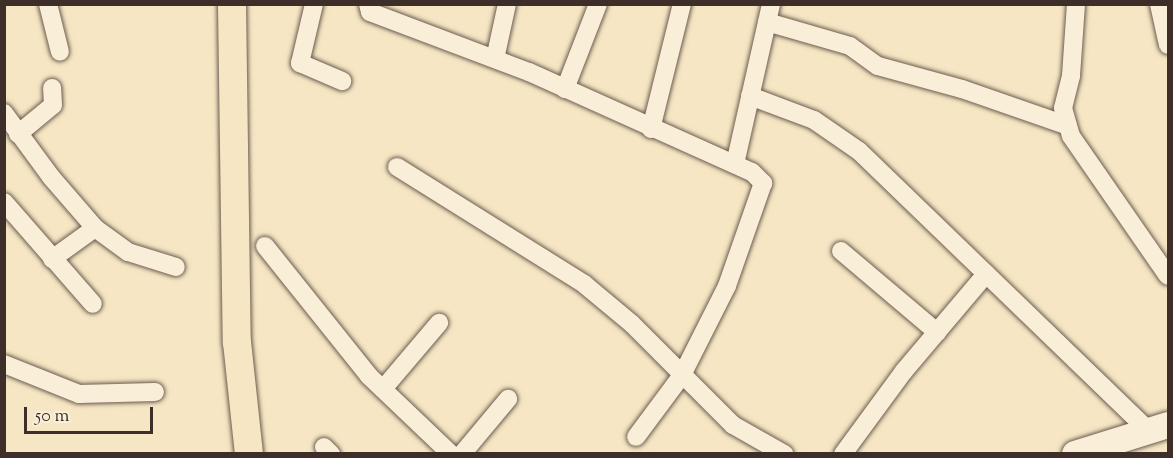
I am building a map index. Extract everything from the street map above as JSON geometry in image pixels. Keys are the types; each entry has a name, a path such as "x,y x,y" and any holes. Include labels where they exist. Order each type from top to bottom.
{"main road":[{"path":"220,4 221,270 225,387 232,453"},
{"path":"232,4 237,342 249,453"},
{"path":"1075,453 1159,428"}],"street":[{"path":"48,4 60,52"},
{"path":"314,4 300,63 342,81"},
{"path":"368,4 370,12 495,59 565,89 752,172 762,183 727,286 682,375 636,437"},
{"path":"495,59 507,4"},
{"path":"565,89 598,4"},
{"path":"651,129 682,4"},
{"path":"735,164 771,4"},
{"path":"1076,4 1071,76 1063,108 1071,136 1168,276"},
{"path":"1159,4 1168,45"},
{"path":"767,22 850,46 888,69 962,89 1068,126"},
{"path":"18,134 53,105 52,88"},
{"path":"750,96 814,120 859,151 986,274 1159,428"},
{"path":"4,113 18,134 95,228 128,252 176,267"},
{"path":"397,167 584,284 632,324 733,425 784,453"},
{"path":"4,202 93,304"},
{"path":"52,259 95,228"},
{"path":"265,246 287,278 383,389 451,453"},
{"path":"841,251 937,332"},
{"path":"843,453 937,332 986,274"},
{"path":"383,389 439,323"},
{"path":"4,364 79,394 155,392"},
{"path":"462,453 508,399"}]}
